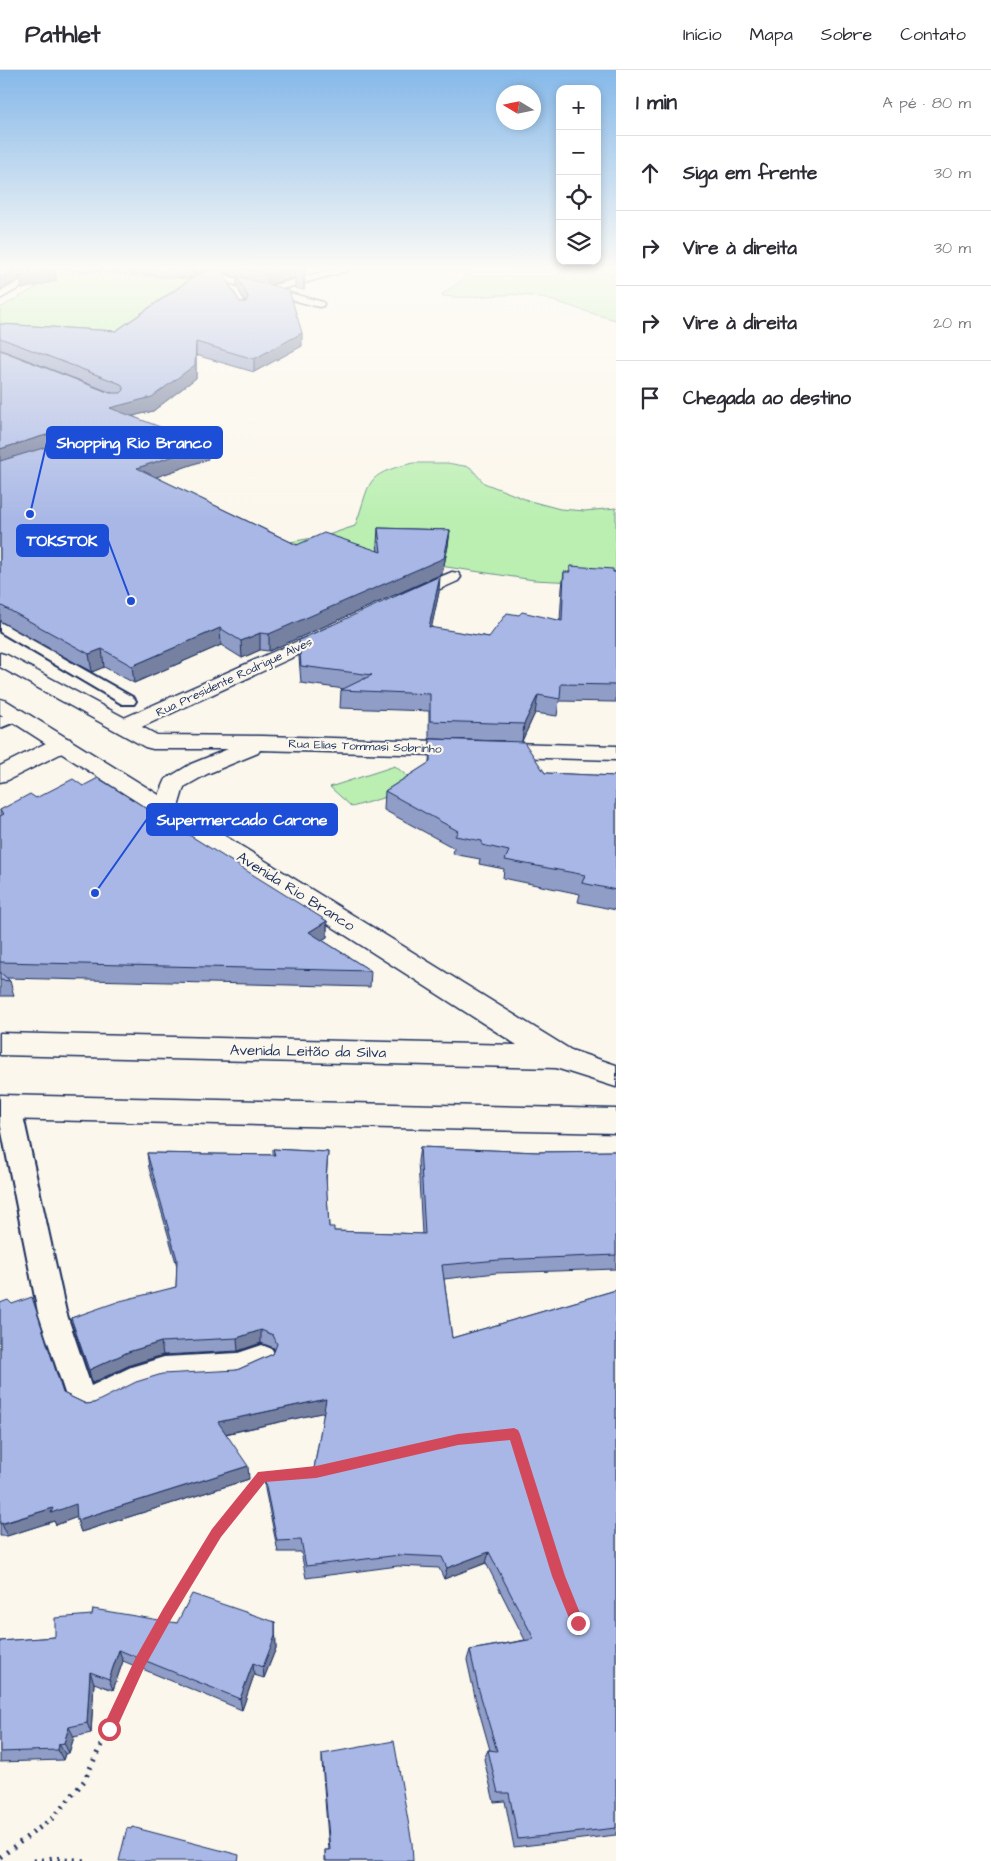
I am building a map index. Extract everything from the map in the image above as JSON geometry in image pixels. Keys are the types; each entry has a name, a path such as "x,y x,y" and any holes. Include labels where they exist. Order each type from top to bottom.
{"street":[{"path":"388,606 452,577"},
{"name":"Rua Presidente Rodrigue Alves","path":"126,726 352,622"},
{"path":"0,659 126,726"},
{"name":"Avenida Rio Branco","path":"5,715 62,744 560,1058"},
{"name":"Rua Elias Tommasi Sobrinho","path":"126,726 153,742 263,743 613,753"},
{"path":"166,809 174,784 198,769 263,743"},
{"path":"0,775 62,744"},
{"name":"Avenida Rio Branco","path":"444,1054 459,1050 472,1041 479,1031 479,1018 475,1007 464,997"},
{"name":"Avenida Leitão da Silva","path":"0,1044 616,1059"},
{"path":"560,1058 616,1076"},
{"path":"5,1107 616,1121"}],"lane":[{"path":"0,626 128,701"},
{"path":"76,701 104,687"},
{"path":"5,1107 52,1312 79,1395 89,1401 97,1400 130,1381 164,1371 238,1367 262,1358"}],"path":[{"path":"156,1633 217,1533 262,1477 280,1475"},
{"path":"0,1856 54,1817 84,1781 140,1661"},
{"path":"34,1861 42,1858 62,1857 86,1861"}],"green space":[{"path":"413,463 447,463 470,467 484,483 530,501 560,509 585,511 616,508 616,584 534,580 285,543 328,535 355,526 371,482 385,472"},
{"path":"395,766 420,787 352,807 330,787"}],"building":[{"path":"0,353 7,353 110,393 121,393 124,390 121,384 38,353 196,353 195,365 152,397 110,408 208,445 137,468 297,545 324,533 381,552 378,528 450,530 444,558 269,634 260,633 241,641 220,628 132,666 102,649 89,654 0,605 0,461 63,442 66,437 62,433 56,432 0,449"},
{"path":"232,353 266,353 254,359"},
{"path":"570,566 613,569 613,572 616,572 616,685 561,684 560,699 538,695 524,724 430,721 430,694 341,690 372,675 301,666 299,640 440,576 429,627 489,637 507,613 519,615 522,612 562,621 564,572 570,572"},
{"path":"430,739 524,742 545,773 616,776 616,890 582,883 585,875 505,860 509,851 482,845 482,841 455,836 458,831 385,791 430,762"},
{"path":"98,778 327,921 309,932 371,971 0,962 0,816 4,814 0,810 30,794 36,798 73,779 83,786"},
{"path":"0,972 10,981 0,980"},
{"path":"420,1147 537,1152 616,1151 616,1255 499,1260 442,1265 452,1338 616,1290 616,1828 518,1839 509,1793 498,1793 488,1750 497,1751 478,1687 470,1650 534,1639 489,1552 447,1568 442,1557 400,1555 306,1566 301,1540 277,1541 264,1477 314,1469 326,1399 218,1422 248,1466 77,1520 76,1504 51,1513 53,1508 0,1524 0,1303 8,1300 12,1304 32,1297 63,1393 86,1404 94,1403 136,1382 162,1374 237,1370 273,1354 277,1344 273,1335 261,1330 237,1338 161,1342 128,1352 89,1370 71,1318 120,1301 176,1287 177,1259 147,1153 275,1155 273,1149 328,1152 326,1177 329,1227 334,1227 334,1231 425,1234"},
{"path":"192,1594 275,1622 275,1636 263,1667 253,1663 240,1699 119,1650 109,1679 90,1672 87,1723 69,1727 64,1743 59,1744 58,1750 0,1752 0,1641 55,1637 55,1618 92,1615 93,1609 177,1623"},
{"path":"394,1741 412,1843 413,1861 326,1861 325,1850 330,1850 322,1754"},
{"path":"132,1827 239,1855 238,1861 119,1861 127,1828 131,1829"}],"place":[{"name":"Shopping Rio Branco","path":"30,514"},
{"name":"TOKSTOK","path":"131,601"},
{"name":"Supermercado Carone","path":"95,893"}],"route":[{"path":"109,1729 140,1661 168,1613 198,1567 217,1533 262,1477 316,1472 458,1440 485,1435 514,1434 558,1576 578,1623"}]}
